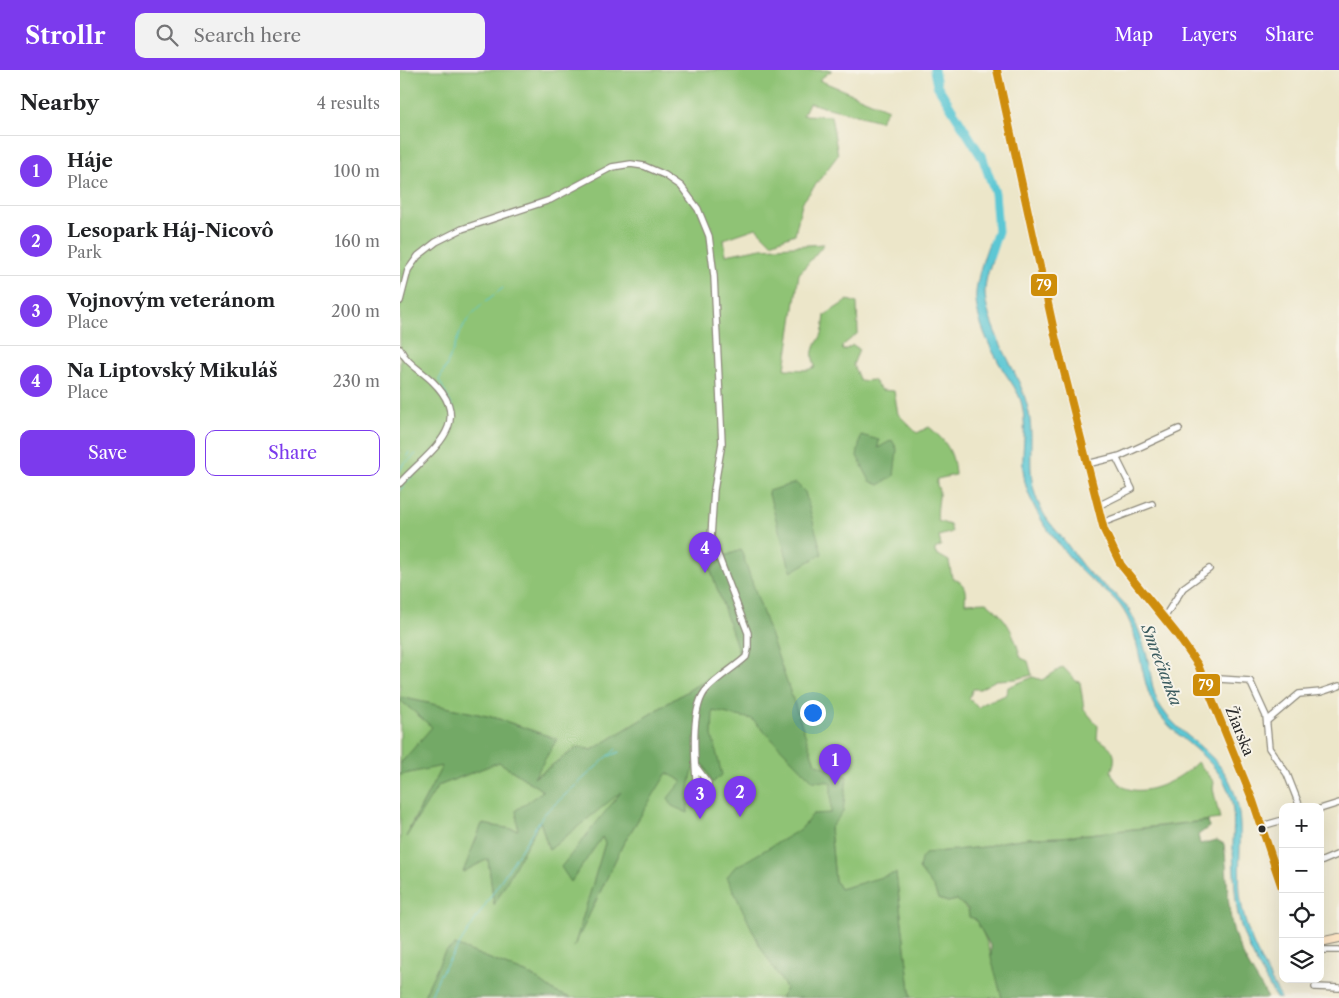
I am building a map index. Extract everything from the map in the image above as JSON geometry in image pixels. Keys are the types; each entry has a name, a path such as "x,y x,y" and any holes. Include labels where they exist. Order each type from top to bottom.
{"street":[{"name":"Žiarska","path":"997,70 1044,286 1102,524 1109,544 1121,565 1190,652 1204,678 1262,826 1279,878"},
{"path":"400,301 408,270 418,256 436,242 462,229 550,200 612,167 639,165 660,172 681,186 693,200 709,236 714,276 722,443 714,490 711,537 749,641 746,657 706,689 700,702 695,730 694,758 697,768 697,802 708,803 708,783 697,768"},
{"path":"400,349 408,362 440,390 449,405 452,422 443,438 400,483"},
{"path":"1087,464 1116,457 1179,429"},
{"path":"1098,506 1132,489 1116,457"},
{"path":"1102,524 1152,504"},
{"path":"1164,618 1183,588 1209,569"},
{"path":"1204,678 1250,681 1267,721 1269,748 1287,774 1298,803"},
{"path":"1267,721 1299,694 1321,692 1339,686"},
{"path":"1324,809 1339,803"},
{"path":"1262,826 1279,821"},
{"path":"1324,860 1339,854"},
{"path":"1324,941 1339,938"},
{"path":"1324,950 1339,950"},
{"path":"1315,987 1339,988"}],"green space":[{"path":"400,70 832,70 819,80 888,109 880,121 809,103 803,115 831,116 838,155 802,203 795,234 771,243 756,228 724,239 726,255 761,248 824,244 799,274 785,369 808,370 815,367 813,350 822,334 825,315 848,300 857,303 858,333 842,346 843,351 853,345 859,349 853,365 860,381 873,380 881,390 894,391 898,414 917,433 929,427 940,437 951,453 955,475 937,479 937,484 939,491 938,521 950,525 952,532 939,536 941,546 935,549 935,553 949,561 952,578 963,585 965,603 986,602 1005,620 1021,658 1028,661 1032,675 1016,679 996,680 980,689 973,689 969,698 978,708 1007,694 1008,687 1033,677 1042,680 1063,667 1076,681 1080,682 1084,709 1098,726 1097,739 1107,744 1113,752 1114,761 1111,771 1118,782 1127,789 1152,789 1177,778 1197,762 1214,782 1213,789 1220,819 1062,837 1028,838 984,847 926,853 938,899 948,902 957,900 968,910 983,933 992,958 1002,998 911,998 896,874 840,889 835,880 830,828 835,822 752,882 781,979 786,988 786,998 571,998 555,992 533,976 455,945 444,953 423,998 400,998 400,775 443,765 409,829 438,786 499,762 543,791 519,830 482,824 464,871 488,859 494,904 540,820 549,850 623,789 571,881 602,837 605,843 576,942 622,846 641,815 702,682 592,750 578,747 532,779 557,739 496,718 400,697"},
{"path":"861,435 879,440 878,448 892,440 897,449 894,476 879,485 870,481 857,456"},
{"path":"796,483 805,492 822,554 791,572 768,491"},
{"path":"741,550 815,763 847,776 843,812 830,828 835,880 840,889 896,873 911,998 781,998 786,988 760,946 727,877 734,868 801,829 813,814 831,813 831,782 813,781 752,719 713,711 712,735 722,775 712,783 704,765 697,762 690,781 688,813 672,806 668,798 682,781 667,773 622,846 574,947 605,843 602,837 571,882 561,867 621,792 549,850 540,821 494,905 488,859 463,872 482,824 518,830 516,810 543,791 499,762 438,786 406,837 442,766 400,775 400,764 432,727 400,700 400,697 496,718 557,739 534,778 578,747 592,750 720,671 739,653 708,562"},
{"path":"400,700 433,727 400,764"},
{"path":"1208,821 1209,827 1198,835 1200,844 1217,840 1224,844 1230,911 1234,933 1245,958 1268,998 1002,998 991,958 991,947 975,919 969,917 968,909 957,900 948,902 938,899 934,888 919,869 921,859 926,853 984,847 1028,838 1062,837"},
{"path":"455,945 533,976 555,992 571,998 423,998 444,953"}],"water":[{"path":"989,243 997,246 986,282 985,295 992,324 1017,377 1027,405 1031,433 1031,473 1038,501 1047,519 1085,569 1119,598 1129,610 1143,643 1149,663 1154,693 1160,706 1176,725 1214,759 1229,780 1235,795 1240,825 1239,870 1243,914 1256,951 1281,998 1276,998 1263,975 1245,939 1241,926 1235,887 1233,812 1231,797 1222,778 1215,768 1168,725 1160,715 1148,691 1135,636 1124,611 1064,551 1044,524 1029,495 1023,468 1024,415 1021,400 984,332 976,301 981,267"}],"waterway":[{"name":"Smrečianka","path":"934,70 937,85 983,159 995,193 998,231 990,255"},
{"path":"442,443 450,434 455,412 439,380 463,326 485,302 503,288"},
{"path":"400,471 409,452"},
{"path":"407,462 416,454"},
{"path":"400,490 421,466"},
{"path":"430,998 439,976 544,814 616,749"},
{"path":"609,756 620,752"}],"transit line":[{"name":"79","path":"997,70 1056,340 1104,530 1121,565 1176,633 1198,665 1253,801 1279,879"}],"place":[{"name":"Na Liptovský Mikuláš","path":"705,573"},
{"name":"Háje","path":"835,785"},
{"name":"Lesopark Háj-Nicovô","path":"740,817"},
{"name":"Vojnovým veteránom","path":"700,819"}]}
